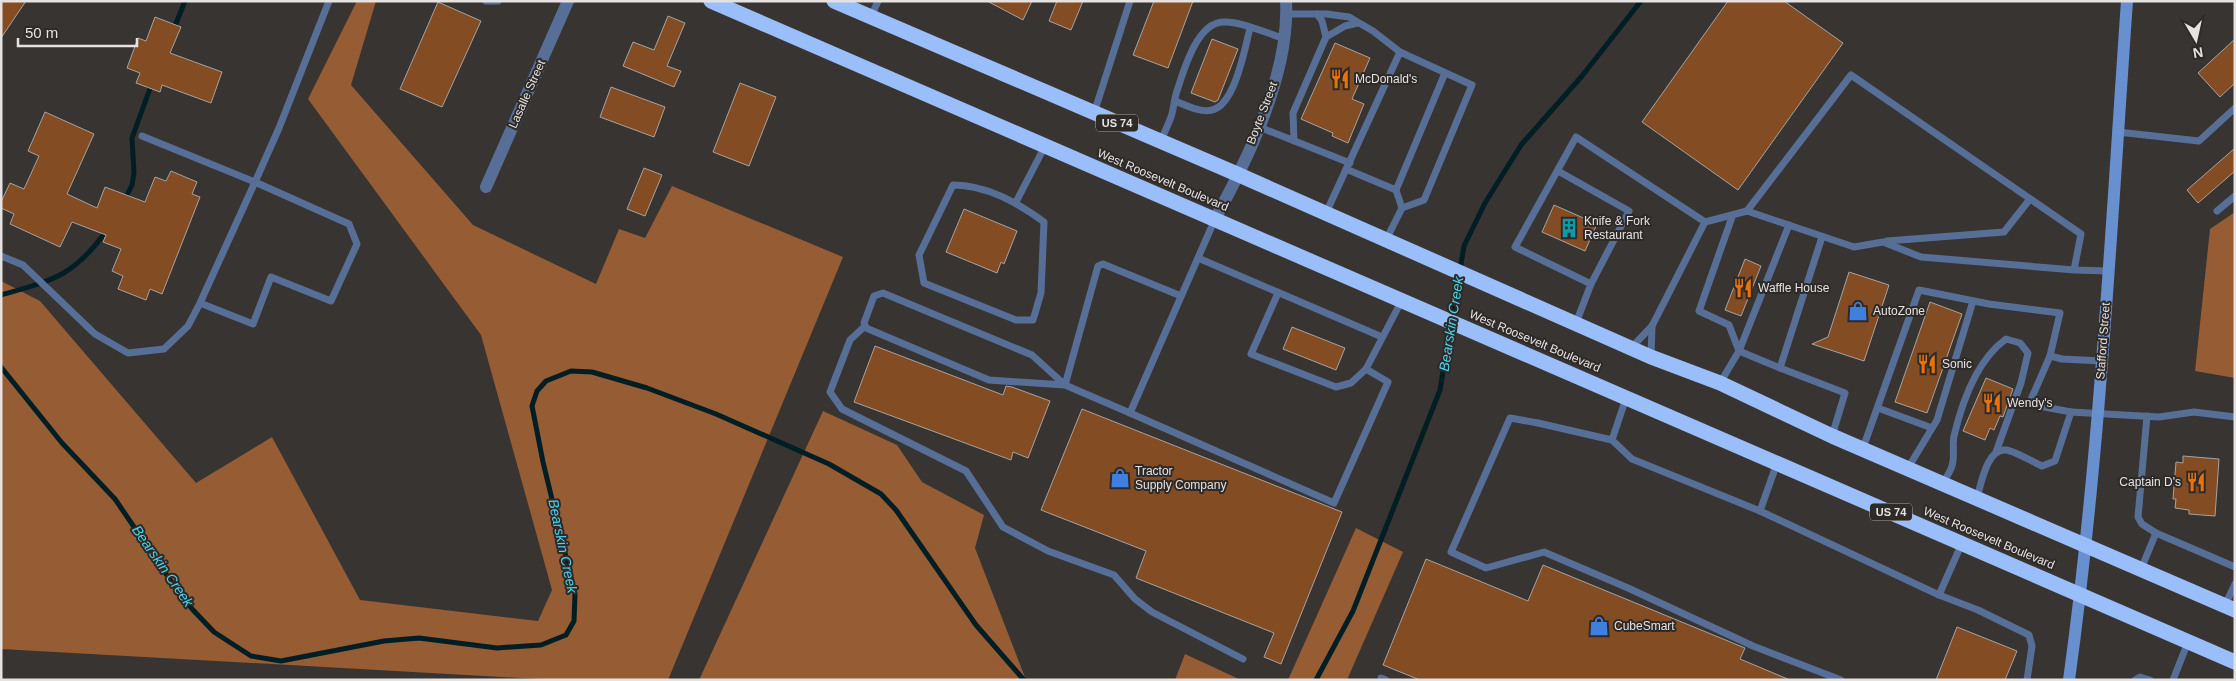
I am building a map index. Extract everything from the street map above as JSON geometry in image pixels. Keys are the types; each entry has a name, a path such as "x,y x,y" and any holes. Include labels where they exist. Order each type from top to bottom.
{"highway":[{"name":"West Roosevelt Boulevard","path":"712,1 2235,662"},
{"name":"US 74","path":"834,1 1237,174 1631,348 1720,383 1832,436 2230,608"}],"street":[{"name":"Lasalle Street","path":"486,187 568,1"},
{"name":"Stafford Street","path":"2069,680 2081,594 2098,413 2127,1"},
{"name":"Boyte Street","path":"1215,219 1259,127 1281,63 1286,39 1286,7"}],"lane":[{"path":"1,256 23,265 95,334 128,353 164,349 188,326 200,303 279,128 330,1"},
{"path":"486,1 498,1"},
{"path":"871,17 878,1"},
{"path":"1094,114 1130,1"},
{"path":"1286,7 1317,14 1340,14 1373,31 1400,52 1472,86 1424,200 1402,208"},
{"path":"1317,14 1322,21 1326,37"},
{"path":"1160,142 1172,116 1175,101 1195,45 1209,25 1223,22 1286,39"},
{"path":"1294,140 1293,113 1326,37 1345,26 1358,23"},
{"path":"1175,101 1200,110 1212,110 1221,106 1233,87 1250,28"},
{"path":"1326,214 1400,52"},
{"path":"1393,244 1402,208 1396,190 1446,73"},
{"path":"1591,284 1515,247 1576,136 1705,222 1732,217 1746,211 1851,75 2081,234 2074,270"},
{"path":"2118,132 2199,141 2235,108"},
{"path":"1259,127 1294,140 1396,190"},
{"path":"142,136 255,182 348,224 357,244 331,301 271,277 253,324 200,303"},
{"path":"1016,202 1045,145"},
{"path":"1558,170 1629,211 1591,284 1576,323"},
{"path":"953,185 968,185 1016,202 1044,222 1041,293 1033,320 1016,320 924,283 919,255 953,185"},
{"path":"2217,211 2235,196"},
{"path":"1746,211 1854,247 1884,242 2004,232 2030,199"},
{"path":"1732,217 1699,311 1729,325 1739,351 1845,393 1832,436"},
{"path":"1130,413 1215,219"},
{"path":"1631,348 1652,326 1705,222"},
{"path":"1720,383 1739,351 1789,225"},
{"path":"1780,368 1822,237"},
{"path":"1884,242 1922,257 2074,270 2108,271"},
{"path":"1198,258 1382,337"},
{"path":"1065,385 1098,266 1102,264 1181,296"},
{"path":"1863,448 1919,290 1973,301 2060,314 2050,356 2029,404 2071,412 2160,417 2194,412 2235,417"},
{"path":"1278,293 1250,354 1336,387 1351,383 1366,369 1382,337 1405,301"},
{"path":"865,326 864,320 874,296 883,294 1032,355 1065,385 1334,503 1388,382 1366,369"},
{"path":"1908,468 1937,420 1973,301"},
{"path":"865,326 989,380 1065,385"},
{"path":"865,326 850,340 830,392 842,409 966,471 1003,527 1048,551 1114,574 1135,599 1152,612 1243,659"},
{"path":"1651,356 1652,326"},
{"path":"1943,483 1952,465 1953,438 1971,386 1986,359 1997,345 2006,339 2020,344 2028,353 2021,383 1996,452 1990,458 1977,498"},
{"path":"2050,356 2062,359 2102,361"},
{"path":"1612,440 1626,397"},
{"path":"1878,408 1932,428"},
{"path":"1996,452 2005,450 2042,466 2055,461 2071,412"},
{"path":"2147,416 2138,516 2142,524 2156,533 2235,567"},
{"path":"1841,680 1753,646 1628,588 1544,552 1486,568 1451,552 1510,418 1612,440 1632,460 1760,511 2029,635 2032,646 2027,680"},
{"path":"1760,511 1777,462"},
{"path":"2141,569 2156,533"},
{"path":"1939,595 1962,543"},
{"path":"2230,608 2235,584"},
{"path":"2173,680 2188,642"},
{"path":"2136,680 2140,677 2150,680"},
{"path":"1381,680 1381,678 1386,680"}],"shaded area":[{"path":"357,1 376,1 351,85 473,225 596,284 619,229 645,238 672,186 843,257 668,680 557,680 1,649 1,281 40,301 196,483 272,437 360,600 538,621 552,590 481,335 308,99"},
{"path":"2235,212 2235,378 2195,371 2210,229"},
{"path":"823,411 897,445 922,482 984,515 975,548 1026,680 699,680"},
{"path":"1356,528 1403,552 1347,680 1288,680"},
{"path":"1185,654 1241,680 1175,680"}],"building":[{"path":"1,1 26,1 1,38"},
{"path":"987,1 1032,1 1023,20"},
{"path":"1057,1 1083,1 1071,30 1049,21"},
{"path":"1154,1 1193,1 1168,68 1133,55"},
{"path":"1728,1 1784,1 1843,43 1738,190 1642,122"},
{"path":"438,2 481,21 442,107 400,89"},
{"path":"668,16 685,23 667,66 681,71 674,87 623,66 633,42 654,50"},
{"path":"155,17 181,27 170,53 222,72 211,103 162,85 160,92 136,83 140,73 127,68 138,38 146,41"},
{"path":"1212,39 1238,49 1218,100 1215,102 1191,93"},
{"path":"2235,39 2235,83 2220,97 2198,73"},
{"name":"McDonald's","path":"1335,43 1370,58 1352,99 1364,104 1348,143 1332,136 1333,133 1301,119"},
{"path":"740,83 776,97 749,166 713,152"},
{"path":"611,87 665,107 654,137 600,117"},
{"path":"45,112 94,134 67,194 97,208 105,187 145,202 155,177 166,181 171,171 197,182 192,194 200,197 162,294 150,289 146,300 118,289 123,276 112,271 121,249 103,242 106,235 72,222 60,247 10,224 14,214 1,208 1,202 10,183 24,189 39,156 28,151"},
{"path":"2235,148 2235,171 2198,203 2187,190"},
{"path":"644,168 662,175 645,216 627,209"},
{"name":"Knife & Fork Restaurant","path":"1554,205 1597,224 1585,251 1542,232"},
{"path":"964,209 1017,231 1004,264 1001,262 997,273 946,252"},
{"name":"Waffle House","path":"1745,259 1761,266 1741,316 1725,310"},
{"name":"AutoZone","path":"1849,272 1889,285 1864,361 1812,344 1828,337"},
{"name":"Sonic","path":"1930,302 1962,314 1927,413 1895,402"},
{"path":"1292,327 1345,348 1336,370 1283,349"},
{"path":"875,346 1003,395 1006,386 1050,401 1028,458 1013,452 1011,460 854,402"},
{"name":"Wendy's","path":"1986,378 2013,389 2003,417 2000,416 1994,430 1990,428 1985,440 1963,431"},
{"path":"1082,409 1342,512 1281,664 1264,657 1274,633 1136,578 1146,551 1041,510"},
{"name":"Captain D's","path":"2183,456 2219,459 2215,516 2189,514 2189,510 2175,508 2176,499 2173,499 2176,462 2183,463"},
{"path":"1426,559 1528,601 1543,565 1745,648 1740,659 1790,680 1420,680 1383,665"},
{"path":"1957,627 2017,651 2005,680 1936,680"}],"waterway":[{"path":"173,31 185,1"},
{"name":"Bearskin Creek","path":"1316,680 1353,611 1440,390 1464,246 1485,203 1521,145 1582,76 1641,1"},
{"path":"124,201 132,185 134,173 132,138 152,83"},
{"path":"1,295 35,285 62,274 84,257 107,230"},
{"name":"Bearskin Creek","path":"1,367 62,443 115,499 179,593 193,610 214,632 251,656 281,661 384,641 419,638 497,648 541,645 566,635 574,621 575,594 543,462 532,406 537,391 546,381 571,371 592,372 647,388 716,414 829,464 881,494 896,510 976,625 1024,680"}],"place":[{"name":"McDonald's","path":"1340,79"},
{"name":"Knife & Fork Restaurant","path":"1569,228"},
{"name":"Waffle House","path":"1743,288"},
{"name":"AutoZone","path":"1858,311"},
{"name":"Sonic","path":"1927,364"},
{"name":"Wendy's","path":"1992,403"},
{"name":"Tractor Supply Company","path":"1120,478"},
{"name":"Captain D's","path":"2196,482"},
{"name":"CubeSmart","path":"1599,626"}]}
